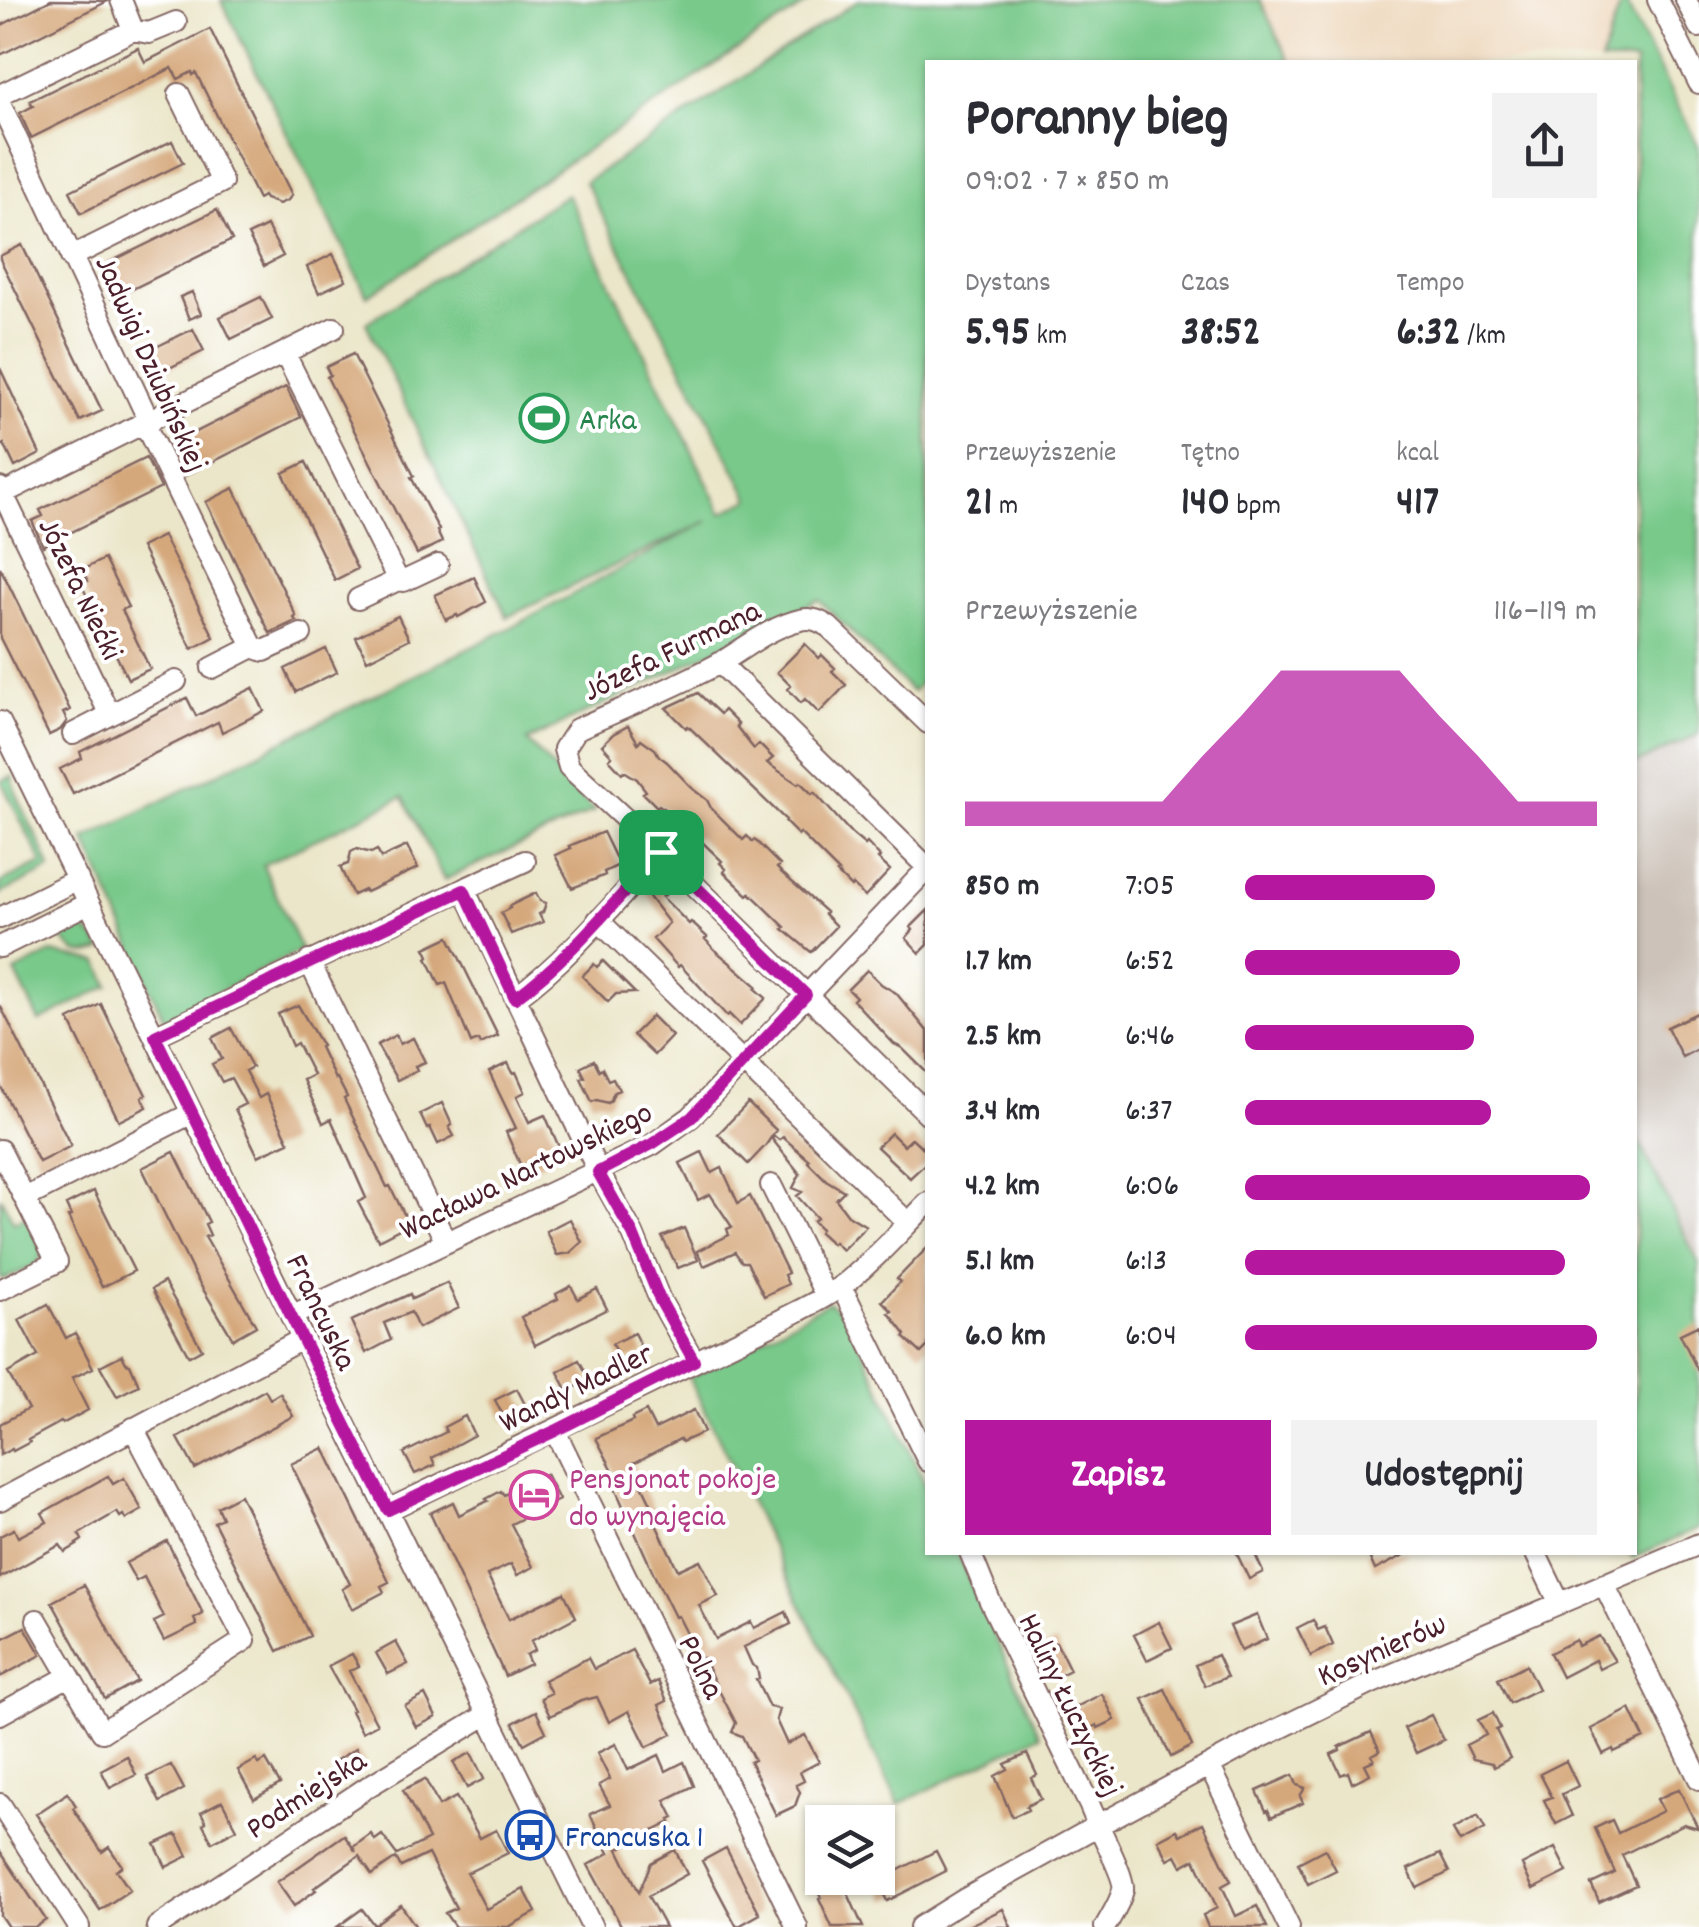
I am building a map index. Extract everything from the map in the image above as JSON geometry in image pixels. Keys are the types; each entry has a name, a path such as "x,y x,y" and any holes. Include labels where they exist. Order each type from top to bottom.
{"street":[{"path":"121,0 133,30"},
{"path":"1658,0 1699,83"},
{"path":"1686,0 1699,27"},
{"path":"0,95 133,30 149,33 176,22"},
{"path":"72,256 222,182 179,94"},
{"name":"Jadwigi Dziubińskiej","path":"0,103 6,135 72,256 149,421 148,431 253,648"},
{"path":"1,492 334,328"},
{"path":"285,354 398,580"},
{"name":"Józefa Niećki","path":"1,492 110,715"},
{"path":"358,599 438,565"},
{"name":"Józefa Furmana","path":"661,852 570,767 564,749 577,730 720,663 796,621 815,619 830,627 925,720"},
{"path":"212,668 253,648 264,651 301,634"},
{"path":"720,663 925,865"},
{"name":"Józefa Niećki","path":"72,734 176,681"},
{"name":"Francuska","path":"0,722 588,1925"},
{"path":"515,998 532,986 661,852 925,1111"},
{"path":"155,1036 525,861"},
{"name":"Wacława Nartowskiego","path":"291,1316 598,1172 691,1118 925,871"},
{"path":"0,918 78,879"},
{"path":"464,890 598,1172 633,1234 660,1300 694,1361"},
{"path":"0,947 89,903"},
{"path":"598,920 908,1223"},
{"path":"309,962 446,1242"},
{"path":"25,1198 192,1114"},
{"path":"0,1150 57,1262 0,1290"},
{"path":"771,1185 925,1456"},
{"name":"Wandy Madler","path":"388,1510 781,1320 833,1291 877,1256 925,1206"},
{"path":"0,1500 302,1339"},
{"path":"37,1620 102,1732 245,1640 133,1428"},
{"name":"Polna","path":"555,1431 797,1927"},
{"name":"Kosynierów","path":"920,1927 1258,1739 1372,1684 1699,1544"},
{"name":"Haliny Łuczyckiej","path":"973,1555 989,1599 1097,1826"},
{"path":"1536,1555 1559,1602"},
{"path":"1604,1584 1699,1779"},
{"path":"0,1714 69,1676"},
{"name":"Podmiejska","path":"157,1927 369,1786 488,1714"},
{"path":"1210,1767 1289,1927"},
{"path":"0,1804 79,1927"},
{"path":"1097,1826 1124,1880 1115,1923"}],"shaded area":[{"path":"1260,0 1622,0 1602,60 1289,60"},
{"path":"1699,734 1699,1264 1637,1138 1637,763"}],"green space":[{"path":"221,0 812,0 367,296"},
{"path":"859,0 1260,0 1289,60 925,60 925,678 912,692 819,600 527,741 594,811 444,880 403,797 263,865 301,950 164,1020 85,839 516,625 708,521 507,617 366,323 567,194 722,513 750,499 585,182"},
{"path":"1624,0 1699,147 1699,734 1637,763 1637,60 1602,60"},
{"path":"12,776 50,869 0,894 0,883 42,863 1,781"},
{"path":"66,927 88,932 102,950 87,954 75,951 58,930"},
{"path":"51,953 99,962 109,986 39,1021 15,972"},
{"path":"1637,1138 1699,1264 1699,1528 1633,1558 1631,1555 1637,1555"},
{"path":"0,1196 14,1222 26,1216 43,1253 36,1265 5,1279 0,1278"},
{"path":"828,1302 847,1315 925,1485 925,1555 958,1555 1040,1735 899,1804 689,1378"}],"building":[{"path":"51,0 108,1 0,55 0,26"},
{"path":"210,29 292,195 288,200 279,204 263,196 258,199 196,73 192,72 178,79 172,68 31,138 20,113 33,106 30,101 138,48 145,62"},
{"path":"172,141 183,163 81,213 70,191"},
{"path":"217,210 232,240 112,299 100,275 111,269 108,263"},
{"path":"267,226 283,256 264,266 248,235"},
{"path":"22,245 102,411 80,421 0,259"},
{"path":"333,254 346,280 319,293 307,267"},
{"path":"192,292 201,314 189,319 180,297"},
{"path":"261,297 272,319 231,339 220,317"},
{"path":"193,329 204,351 163,371 152,349"},
{"path":"353,354 439,530 442,542 417,554 327,377 330,375 326,367"},
{"path":"0,368 40,454 15,467 4,444 0,446"},
{"path":"286,387 301,417 185,476 173,451 185,445 182,439"},
{"path":"146,458 161,488 43,546 32,521 43,516 40,510"},
{"path":"306,462 357,569 335,580 283,473"},
{"path":"234,488 296,616 296,621 270,633 206,502"},
{"path":"163,536 214,637 192,649 141,547"},
{"path":"104,559 128,607 122,610 150,669 128,679 81,584 88,581 82,570"},
{"path":"0,567 70,710 63,713 67,721 60,730 49,735 0,638"},
{"path":"474,577 486,602 446,620 435,595"},
{"path":"398,616 409,639 367,660 356,637"},
{"path":"805,644 835,668 832,671 846,685 819,713 805,699 801,703 777,672"},
{"path":"326,649 337,672 296,692 285,669"},
{"path":"253,688 264,711 222,732 218,722 73,794 60,769 82,758 80,752 187,698 196,716"},
{"path":"698,693 720,714 724,710 738,724 754,749 759,744 773,758 767,763 814,792 852,834 880,857 890,870 865,897 666,708"},
{"path":"628,726 638,743 641,739 655,749 743,840 747,836 755,840 780,865 777,868 826,912 836,926 811,952 724,872 722,861 696,836 692,840 682,836 672,813 657,807 643,793 646,791 637,779 622,773 609,759 612,756 602,745"},
{"path":"603,832 619,865 572,888 555,855"},
{"path":"407,846 418,868 353,895 340,867 348,864 351,852 377,850 381,858"},
{"path":"657,885 665,895 662,897 766,998 740,1025 653,939 669,923 646,893"},
{"path":"536,893 546,903 539,914 543,922 511,934 501,913"},
{"path":"925,913 925,948 920,953 906,938 913,930 911,927"},
{"path":"449,937 498,1036 480,1044 478,1040 471,1043 446,983 440,985 427,958 425,948"},
{"path":"603,961 635,993 616,994 608,1002 582,976"},
{"path":"867,970 896,993 925,1028 925,1071 894,1044 853,1000 856,997 848,989"},
{"path":"101,1004 146,1095 142,1097 147,1107 119,1121 69,1020"},
{"path":"0,1005 71,1146 39,1162 0,1085"},
{"path":"298,1005 409,1224 378,1240 358,1202 366,1198 331,1119 323,1123 303,1080 313,1075 297,1043 292,1046 278,1014"},
{"path":"1699,1012 1699,1048 1682,1057 1667,1027"},
{"path":"652,1016 672,1036 654,1055 633,1035"},
{"path":"231,1028 252,1067 245,1071 259,1098 266,1094 289,1142 258,1156 235,1109 245,1104 231,1078 222,1082 212,1064 222,1059 212,1038"},
{"path":"396,1035 400,1044 413,1038 425,1062 397,1080 377,1045"},
{"path":"594,1060 608,1080 613,1078 619,1090 608,1103 592,1102 581,1078 585,1077 580,1067"},
{"path":"508,1063 525,1092 517,1096 529,1122 545,1115 562,1154 523,1171 506,1132 516,1128 489,1072"},
{"path":"442,1103 454,1136 438,1144 420,1114"},
{"path":"748,1103 776,1130 748,1164 718,1134"},
{"path":"891,1133 904,1146 912,1138 925,1150 925,1164 910,1178 877,1147"},
{"path":"774,1136 779,1140 783,1137 826,1180 844,1191 836,1199 848,1215 866,1226 842,1250 819,1232 821,1229 813,1221 817,1218 797,1196 802,1192 793,1188 800,1174 772,1139"},
{"path":"174,1152 209,1222 205,1224 210,1235 205,1237 256,1326 233,1339 195,1276 142,1168"},
{"path":"702,1152 712,1173 722,1168 738,1203 750,1196 788,1273 784,1275 788,1284 764,1296 747,1262 742,1262 735,1252 704,1266 697,1251 729,1235 727,1229 732,1227 710,1194 698,1200 680,1163"},
{"path":"94,1191 134,1271 102,1287 66,1205"},
{"path":"570,1219 582,1242 570,1253 557,1255 546,1231"},
{"path":"684,1228 698,1260 678,1268 662,1237"},
{"path":"925,1250 925,1349 921,1353 904,1337 889,1313 892,1311 882,1301 900,1282 897,1279"},
{"path":"164,1282 202,1349 189,1356 152,1289"},
{"path":"447,1283 459,1308 418,1328 411,1312 384,1323 391,1340 366,1353 351,1321 410,1294 412,1299"},
{"path":"571,1286 578,1299 597,1289 607,1309 535,1345 521,1317 558,1299 556,1294"},
{"path":"48,1304 66,1338 75,1333 93,1368 72,1378 88,1410 0,1455 0,1424 28,1409 8,1373 38,1356 19,1320"},
{"path":"1699,1325 1699,1373 1680,1334"},
{"path":"634,1333 644,1353 622,1364 612,1344"},
{"path":"122,1355 139,1385 117,1396 100,1366"},
{"path":"579,1360 590,1380 568,1391 558,1372"},
{"path":"517,1389 528,1410 506,1421 495,1400"},
{"path":"265,1390 270,1399 280,1393 293,1416 195,1469 178,1438"},
{"path":"694,1410 704,1432 682,1442 680,1439 632,1464 678,1570 700,1560 718,1596 699,1605 716,1639 751,1622 754,1628 786,1612 791,1624 744,1647 757,1668 756,1680 769,1707 779,1709 776,1720 787,1744 805,1735 819,1762 800,1772 804,1781 796,1785 800,1792 795,1806 776,1815 742,1736 732,1732 736,1723 703,1658 700,1659 657,1581 614,1486 620,1484 596,1438 646,1411 655,1429"},
{"path":"465,1416 474,1435 432,1458 435,1465 415,1474 404,1453 446,1432 444,1427"},
{"path":"324,1448 389,1582 381,1586 384,1592 352,1609 342,1589 350,1584 291,1464"},
{"path":"546,1474 559,1500 511,1524 533,1567 517,1575 511,1564 487,1575 509,1619 564,1593 576,1617 531,1641 535,1650 526,1655 530,1664 505,1676 430,1513 453,1502 459,1515 501,1491 504,1495"},
{"path":"108,1476 113,1484 124,1478 142,1510 126,1519 117,1512 79,1534 82,1540 65,1552 60,1545 0,1578 0,1536 14,1529 18,1537 47,1522 42,1513"},
{"path":"240,1495 310,1636 278,1651 214,1522 222,1518 217,1507"},
{"path":"167,1541 203,1614 194,1619 197,1625 164,1641 154,1622 164,1617 144,1577 136,1581 126,1563"},
{"path":"1237,1555 1255,1555 1263,1572 1249,1579"},
{"path":"1368,1555 1404,1555 1375,1570"},
{"path":"84,1585 137,1681 105,1699 52,1602"},
{"path":"1257,1615 1267,1639 1241,1651 1230,1626"},
{"path":"1313,1620 1318,1630 1325,1627 1333,1645 1311,1656 1297,1628"},
{"path":"1159,1622 1172,1648 1147,1660 1134,1635"},
{"path":"25,1627 41,1655 0,1677 0,1640"},
{"path":"1599,1636 1615,1661 1599,1669 1595,1660 1562,1677 1550,1653 1576,1640 1578,1646"},
{"path":"396,1642 408,1664 388,1674 376,1653"},
{"path":"1056,1642 1070,1670 1056,1677 1042,1648"},
{"path":"632,1650 650,1685 658,1681 667,1701 659,1705 672,1734 647,1747 629,1711 609,1722 597,1697 550,1716 541,1698 551,1693 544,1680 588,1658 594,1669"},
{"path":"352,1654 359,1666 349,1671 377,1724 362,1732 328,1666"},
{"path":"1217,1655 1227,1677 1205,1686 1195,1665"},
{"path":"1526,1665 1538,1689 1510,1703 1498,1679"},
{"path":"1165,1689 1192,1746 1171,1757 1143,1699"},
{"path":"1102,1694 1115,1720 1087,1730 1076,1707"},
{"path":"425,1695 436,1717 416,1727 405,1706"},
{"path":"1630,1709 1644,1738 1603,1754 1591,1729"},
{"path":"536,1711 546,1732 524,1744 513,1723"},
{"path":"1493,1713 1500,1728 1496,1730 1510,1758 1494,1767 1492,1763 1473,1759 1466,1745 1486,1735 1478,1720"},
{"path":"1431,1715 1444,1740 1416,1753 1404,1728"},
{"path":"1371,1732 1380,1751 1365,1764 1370,1774 1352,1783 1348,1772 1341,1775 1331,1754"},
{"path":"616,1744 628,1770 659,1755 666,1771 684,1762 694,1786 665,1800 674,1818 671,1822 618,1849 639,1892 651,1863 675,1850 687,1874 648,1896 665,1927 622,1927 588,1865 609,1853 590,1814 610,1805 599,1785 610,1779 597,1753"},
{"path":"356,1748 365,1763 345,1774 337,1760"},
{"path":"471,1753 484,1779 467,1788 453,1762"},
{"path":"1027,1754 1037,1775 1031,1778 1041,1799 1012,1817 995,1776 1008,1769 1005,1764"},
{"path":"127,1756 136,1775 110,1788 101,1770"},
{"path":"256,1760 259,1764 266,1760 280,1784 254,1799 238,1770"},
{"path":"1566,1761 1578,1786 1562,1794 1572,1816 1556,1824 1544,1800 1552,1797 1540,1774"},
{"path":"171,1765 184,1789 160,1802 147,1777"},
{"path":"1293,1775 1297,1785 1305,1788 1300,1796 1303,1803 1271,1817 1257,1791"},
{"path":"425,1779 439,1806 456,1797 480,1838 496,1830 508,1853 467,1873 486,1909 524,1889 536,1912 508,1927 455,1927 445,1913 456,1908 428,1854 401,1867 396,1858 372,1875 359,1856 294,1906 277,1882 344,1835 356,1852 353,1847 371,1834 375,1840 382,1835 397,1855 429,1839 403,1790"},
{"path":"1679,1789 1698,1828 1684,1824 1622,1855 1636,1885 1599,1902 1591,1884 1615,1873 1595,1828 1612,1820 1618,1833 1663,1811 1657,1799"},
{"path":"68,1793 76,1806 73,1808 102,1852 109,1847 122,1866 116,1870 130,1890 100,1910 36,1814"},
{"path":"222,1801 237,1829 212,1842 201,1812"},
{"path":"1478,1816 1485,1829 1460,1842 1453,1830"},
{"path":"1203,1823 1231,1881 1222,1886 1236,1916 1257,1906 1267,1927 1208,1927 1203,1915 1217,1908 1195,1859 1182,1866 1176,1855 1168,1859 1158,1840 1177,1830 1180,1835"},
{"path":"177,1834 188,1856 166,1867 155,1844"},
{"path":"726,1848 760,1914 737,1927 702,1861"},
{"path":"1555,1848 1567,1872 1533,1889 1522,1865"},
{"path":"1325,1849 1336,1870 1308,1884 1298,1863"},
{"path":"0,1851 46,1920 36,1927 8,1927 0,1915"},
{"path":"936,1851 946,1871 887,1901 884,1895 895,1895 895,1872"},
{"path":"1440,1854 1449,1872 1417,1888 1408,1869"},
{"path":"849,1895 863,1927 832,1927 821,1897"},
{"path":"401,1905 416,1927 337,1927 362,1909 374,1925"},
{"path":"1003,1909 1011,1927 966,1927"}],"place":[{"name":"Arka","path":"544,418"},
{"name":"Pensjonat pokoje do wynajęcia","path":"534,1495"},
{"name":"Francuska 1","path":"530,1835"}],"route":[{"path":"661,852 806,995 691,1118 598,1172 633,1234 660,1300 694,1361 388,1510 155,1036 464,890 515,998 598,920 661,852"}]}
